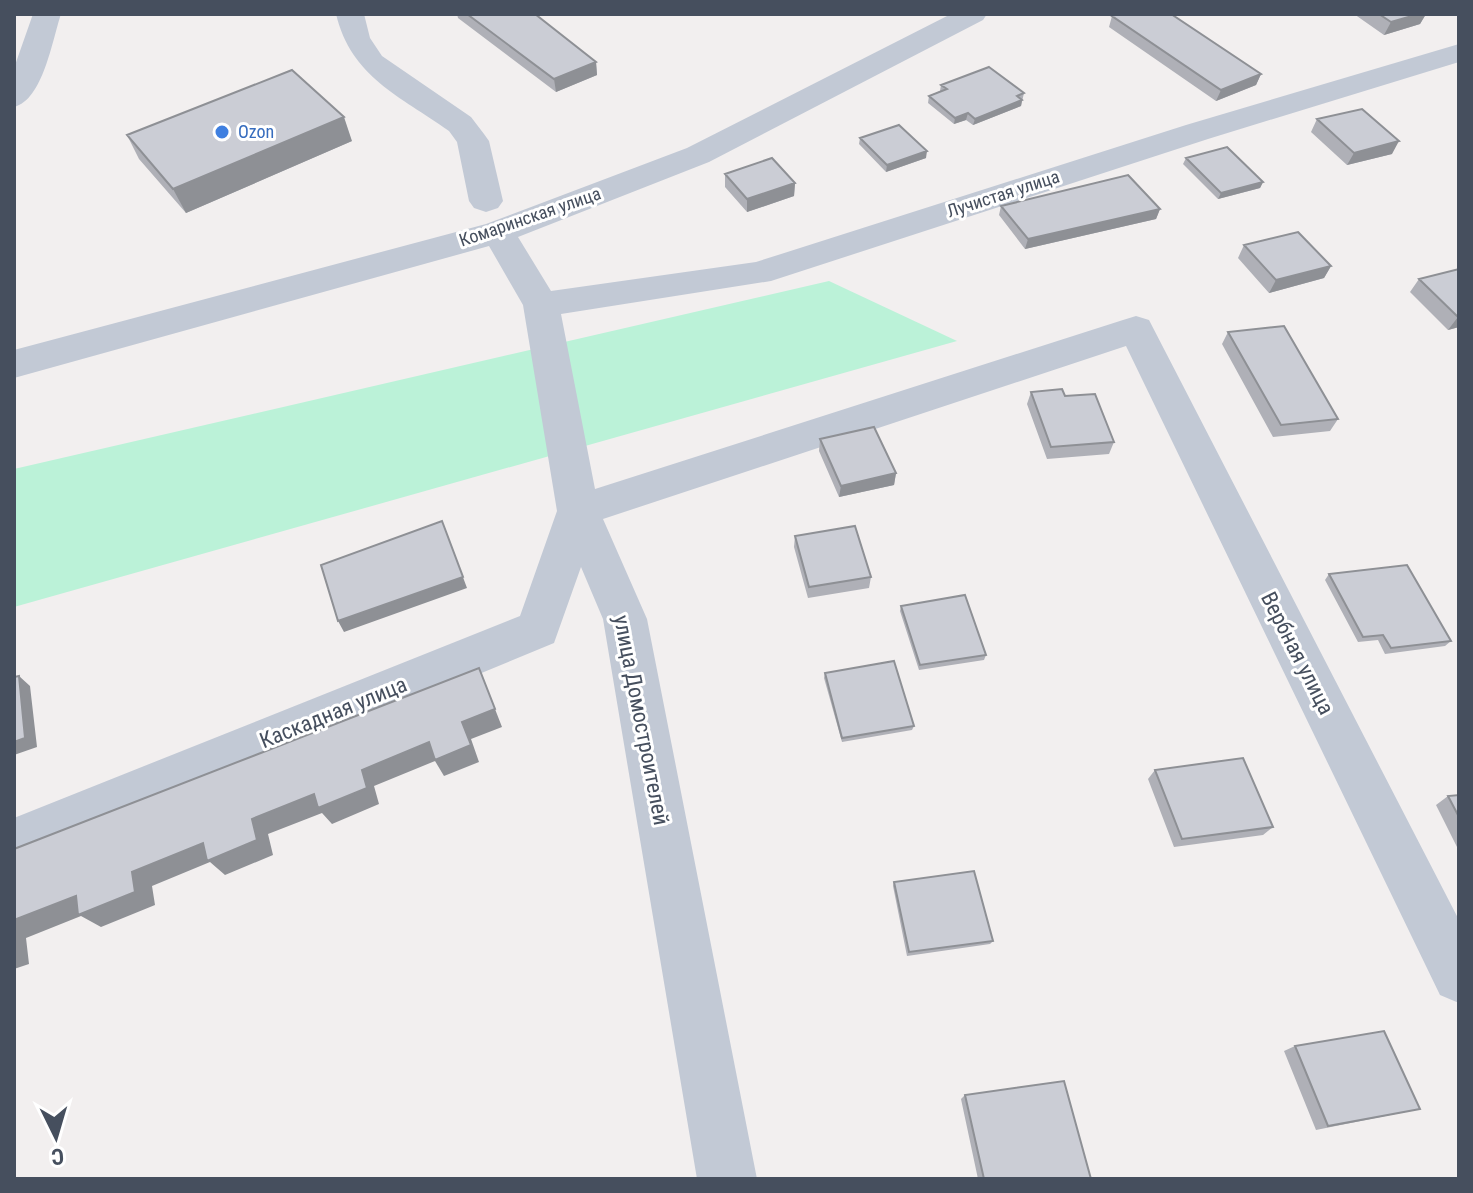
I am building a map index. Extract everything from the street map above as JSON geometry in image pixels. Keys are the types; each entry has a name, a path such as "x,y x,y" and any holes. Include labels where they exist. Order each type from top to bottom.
{"street":[{"path":"14,98 21,91 26,49 47,14"},
{"name":"улица Домостроителей","path":"350,14 356,38 371,62 460,124 473,141 492,216 541,305 578,511 625,619 727,1179"},
{"name":"Комаринская улица","path":"14,364 698,155 973,14"},
{"name":"Лучистая улица","path":"541,305 759,273 1197,132 1459,53"},
{"name":"Вербная улица","path":"578,511 1136,329 1459,976"},
{"name":"Каскадная улица","path":"14,842 538,629 578,511"}],"green space":[{"path":"829,281 957,341 14,607 14,469"}],"building":[{"path":"467,14 535,14 596,62 554,79"},
{"path":"1171,14 1261,74 1221,90 1112,16"},
{"path":"1379,14 1419,14 1391,22"},
{"path":"989,67 1024,93 1017,96 1022,100 975,119 968,113 955,118 929,96 947,89 941,85"},
{"path":"292,70 344,117 173,189 127,135"},
{"path":"1362,109 1399,141 1354,153 1317,119"},
{"path":"899,125 927,151 887,165 860,138"},
{"path":"1227,147 1263,182 1221,193 1186,158"},
{"path":"772,158 795,183 747,199 725,174"},
{"path":"1128,175 1160,209 1028,239 1001,206"},
{"path":"1298,232 1331,266 1276,280 1244,245"},
{"path":"1459,269 1459,317 1458,317 1419,279"},
{"path":"1284,326 1338,419 1281,425 1228,332"},
{"path":"1062,389 1065,396 1095,394 1114,442 1051,447 1031,392"},
{"path":"874,427 896,473 841,486 820,439"},
{"path":"442,521 463,577 338,621 321,565"},
{"path":"855,526 871,577 809,587 795,536"},
{"path":"1407,565 1451,641 1391,648 1383,635 1363,637 1329,574"},
{"path":"965,595 986,655 920,665 901,606"},
{"path":"894,661 914,726 842,738 825,673"},
{"path":"479,668 495,709 462,722 471,745 435,760 429,742 362,770 367,788 318,808 314,794 252,819 257,840 207,861 203,843 132,872 135,892 78,915 76,896 14,920 14,849"},
{"path":"19,676 25,738 14,742 14,677"},
{"path":"1243,758 1273,827 1182,839 1155,770"},
{"path":"1459,795 1459,817 1448,796"},
{"path":"974,871 993,941 909,952 894,882"},
{"path":"1384,1031 1420,1109 1328,1126 1295,1046"},
{"path":"1064,1081 1091,1179 984,1179 965,1095"}],"place":[{"name":"Ozon","path":"222,132"}]}
